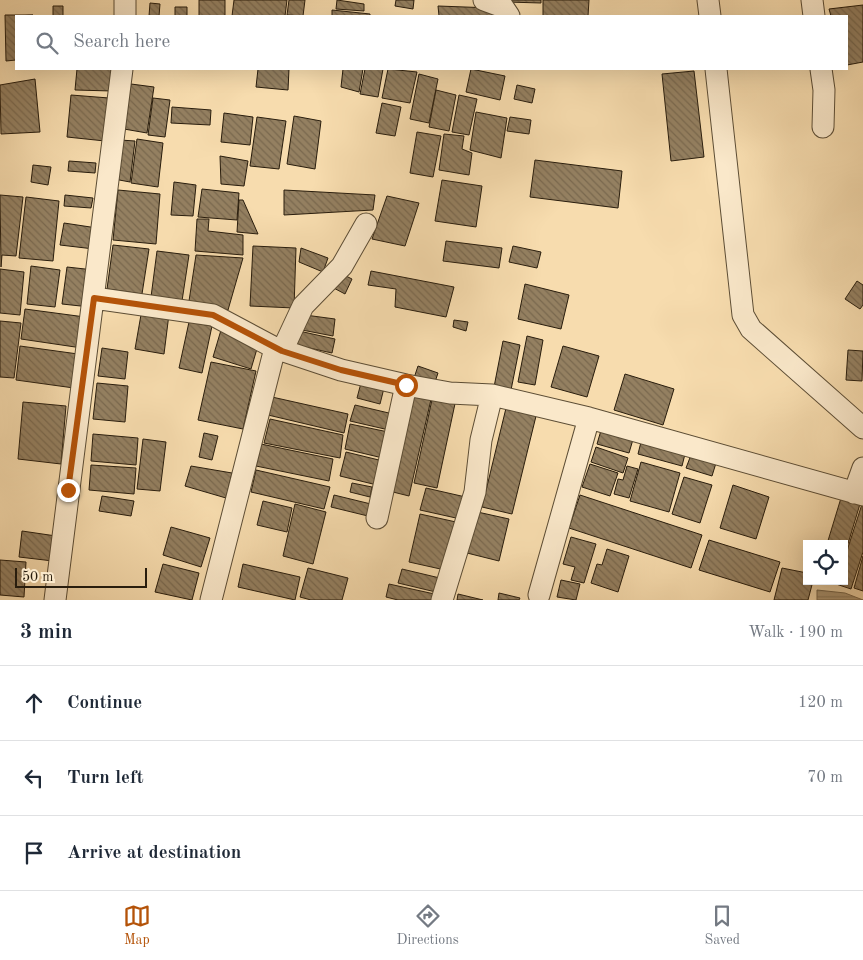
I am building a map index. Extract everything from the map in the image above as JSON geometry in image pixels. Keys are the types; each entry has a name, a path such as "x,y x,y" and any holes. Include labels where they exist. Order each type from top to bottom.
{"street":[{"path":"125,0 125,15"},
{"path":"484,0 503,7 508,15"},
{"path":"708,0 710,15"},
{"path":"812,0 814,15"},
{"path":"55,600 94,298 111,144 122,70"},
{"path":"716,70 743,315 751,329 863,428"},
{"path":"821,70 824,90 823,127"},
{"path":"211,600 279,350 303,306 342,266 366,224"},
{"path":"94,298 213,315 279,350 341,370 450,393 492,395 589,418 859,494 863,468"},
{"path":"377,518 406,385"},
{"path":"442,600 475,492 481,440 492,395"},
{"path":"540,595 589,418"}],"shaded area":[{"path":"817,590 845,593 863,600 817,600"}],"building":[{"path":"199,0 225,0 225,15 199,15"},
{"path":"234,0 287,0 285,15 232,15"},
{"path":"289,0 305,0 303,15 287,15"},
{"path":"337,0 364,4 364,11 336,9"},
{"path":"396,0 414,0 413,9 395,6"},
{"path":"507,0 541,0 541,3 507,2"},
{"path":"543,0 589,0 588,15 543,15"},
{"path":"150,3 160,4 159,15 149,15"},
{"path":"863,5 863,62 848,65 848,15 831,15 829,9"},
{"path":"53,6 63,6 63,15 53,15"},
{"path":"438,6 492,8 492,15 439,15"},
{"path":"175,7 187,7 187,15 175,15"},
{"path":"332,10 370,14 370,15 332,15"},
{"path":"5,15 15,15 15,60 6,61"},
{"path":"77,70 115,70 112,91 75,90"},
{"path":"258,70 289,70 288,90 256,87"},
{"path":"343,70 363,70 359,92 341,87"},
{"path":"365,70 383,70 378,97 360,94"},
{"path":"388,70 417,72 410,103 382,98"},
{"path":"471,70 505,76 500,100 466,92"},
{"path":"694,71 704,157 671,161 662,74"},
{"path":"419,74 438,79 429,123 410,119"},
{"path":"35,79 40,132 1,134 0,85"},
{"path":"131,84 154,87 147,133 124,129"},
{"path":"517,85 535,89 532,103 514,99"},
{"path":"436,90 456,95 449,131 429,127"},
{"path":"71,95 109,98 105,141 67,137"},
{"path":"459,95 477,99 469,135 452,132"},
{"path":"153,98 170,100 165,137 148,135"},
{"path":"382,103 401,107 395,136 376,133"},
{"path":"172,107 211,110 210,125 171,123"},
{"path":"476,112 507,118 501,158 470,150"},
{"path":"224,113 253,117 250,145 221,142"},
{"path":"294,116 321,121 315,169 287,164"},
{"path":"257,117 286,121 279,169 250,166"},
{"path":"510,117 531,120 529,134 507,131"},
{"path":"417,132 441,136 433,177 410,173"},
{"path":"444,134 464,136 462,149 472,153 469,175 439,170"},
{"path":"137,139 163,143 158,187 131,183"},
{"path":"120,140 135,141 130,182 114,179"},
{"path":"220,156 248,161 244,186 221,184"},
{"path":"535,160 622,171 618,208 530,197"},
{"path":"69,161 96,163 95,173 68,171"},
{"path":"33,165 51,167 48,185 31,182"},
{"path":"442,180 482,186 476,227 435,221"},
{"path":"174,182 196,185 193,216 171,215"},
{"path":"202,189 239,193 237,220 198,217"},
{"path":"118,190 160,194 156,244 113,240"},
{"path":"284,190 375,195 373,210 284,215"},
{"path":"0,195 23,197 16,256 2,255 1,267"},
{"path":"65,195 93,198 91,208 64,206"},
{"path":"387,196 419,203 405,246 372,239"},
{"path":"26,197 59,201 53,261 19,258"},
{"path":"239,200 243,200 258,234 237,232"},
{"path":"197,219 209,219 208,231 243,235 243,255 195,251"},
{"path":"64,223 97,228 94,249 60,245"},
{"path":"446,241 502,248 499,268 443,261"},
{"path":"113,245 149,249 142,294 107,289"},
{"path":"253,246 296,248 294,308 250,306"},
{"path":"513,246 541,252 537,268 509,262"},
{"path":"301,248 328,258 323,272 299,262"},
{"path":"157,251 189,255 182,301 151,297"},
{"path":"196,255 243,258 228,310 198,307 189,301"},
{"path":"31,266 60,270 55,307 27,304"},
{"path":"67,267 94,270 90,307 62,304"},
{"path":"0,269 24,272 20,315 0,313"},
{"path":"371,271 454,287 446,317 395,307 396,289 368,285"},
{"path":"338,272 352,279 345,294 330,286"},
{"path":"857,281 863,285 863,305 860,309 845,299"},
{"path":"525,284 569,295 561,329 518,319"},
{"path":"25,309 85,317 82,348 21,339"},
{"path":"142,309 169,314 164,354 135,349"},
{"path":"305,315 335,319 333,336 302,330"},
{"path":"454,320 468,322 466,331 453,327"},
{"path":"0,321 21,323 14,378 0,377"},
{"path":"189,322 212,326 202,373 179,368"},
{"path":"221,330 259,342 251,369 213,357"},
{"path":"299,331 335,339 332,353 296,345"},
{"path":"527,336 543,340 535,385 518,382"},
{"path":"503,341 520,345 511,390 494,387"},
{"path":"20,346 78,354 74,388 16,380"},
{"path":"563,346 599,356 587,397 551,387"},
{"path":"102,348 128,352 125,379 98,376"},
{"path":"848,350 863,351 862,381 846,380"},
{"path":"211,362 256,371 243,429 198,420"},
{"path":"418,366 438,373 433,388 413,381"},
{"path":"625,374 674,389 663,425 614,410"},
{"path":"97,383 128,386 125,422 93,419"},
{"path":"361,383 384,388 380,404 357,398"},
{"path":"412,391 432,395 409,496 389,491"},
{"path":"433,395 456,399 437,488 414,483"},
{"path":"272,397 348,414 344,433 268,415"},
{"path":"23,402 66,406 61,464 18,459"},
{"path":"507,404 537,412 512,514 482,507"},
{"path":"355,405 393,414 389,430 350,421"},
{"path":"270,419 343,435 340,458 264,443"},
{"path":"350,424 393,433 387,459 345,449"},
{"path":"602,427 634,436 629,453 597,444"},
{"path":"204,433 218,436 212,460 199,457"},
{"path":"93,434 138,438 136,465 91,461"},
{"path":"642,438 686,450 682,466 638,454"},
{"path":"143,439 166,442 160,491 137,489"},
{"path":"261,444 333,459 329,481 256,466"},
{"path":"596,447 628,458 623,473 591,462"},
{"path":"346,452 383,461 377,485 340,476"},
{"path":"691,455 716,463 712,476 686,468"},
{"path":"641,462 680,473 669,512 630,501"},
{"path":"590,464 618,473 610,496 582,487"},
{"path":"91,465 136,468 134,494 89,490"},
{"path":"191,466 232,473 226,498 185,486"},
{"path":"627,466 638,469 629,498 614,494 618,479 623,480"},
{"path":"256,470 330,487 324,509 251,492"},
{"path":"684,477 712,485 700,523 672,514"},
{"path":"352,483 372,487 370,497 350,492"},
{"path":"733,485 769,497 756,539 720,528"},
{"path":"426,488 470,498 465,520 420,510"},
{"path":"334,495 375,505 372,517 331,507"},
{"path":"580,495 702,535 691,568 569,528"},
{"path":"102,496 134,501 131,516 99,511"},
{"path":"841,498 860,504 848,544 848,540 828,540"},
{"path":"263,501 292,508 287,532 257,525"},
{"path":"863,501 863,552 851,589 839,585 848,585 848,548"},
{"path":"295,504 326,512 313,564 283,556"},
{"path":"473,511 509,519 499,561 463,552"},
{"path":"420,514 456,522 445,570 409,562"},
{"path":"171,527 210,538 201,567 163,555"},
{"path":"22,531 56,536 53,561 19,557"},
{"path":"571,537 596,544 584,583 571,580 575,567 563,564"},
{"path":"709,540 780,562 770,592 699,570"},
{"path":"607,549 629,556 618,592 591,583 597,564 602,565"},
{"path":"863,556 863,591 854,588"},
{"path":"0,560 26,562 24,597 0,595"},
{"path":"163,564 199,573 192,600 155,592"},
{"path":"243,564 300,577 295,600 238,587"},
{"path":"308,568 348,578 342,600 311,600 300,597"},
{"path":"782,568 803,572 803,585 812,585 808,600 774,600"},
{"path":"402,569 444,579 440,593 398,583"},
{"path":"561,580 580,584 576,600 557,597"},
{"path":"389,584 439,595 438,600 398,600 386,597"},
{"path":"499,593 520,598 519,600 498,600"},
{"path":"458,594 483,600 457,600"}],"route":[{"path":"68,490 94,298 213,315 282,351 341,370 406,385"}]}
